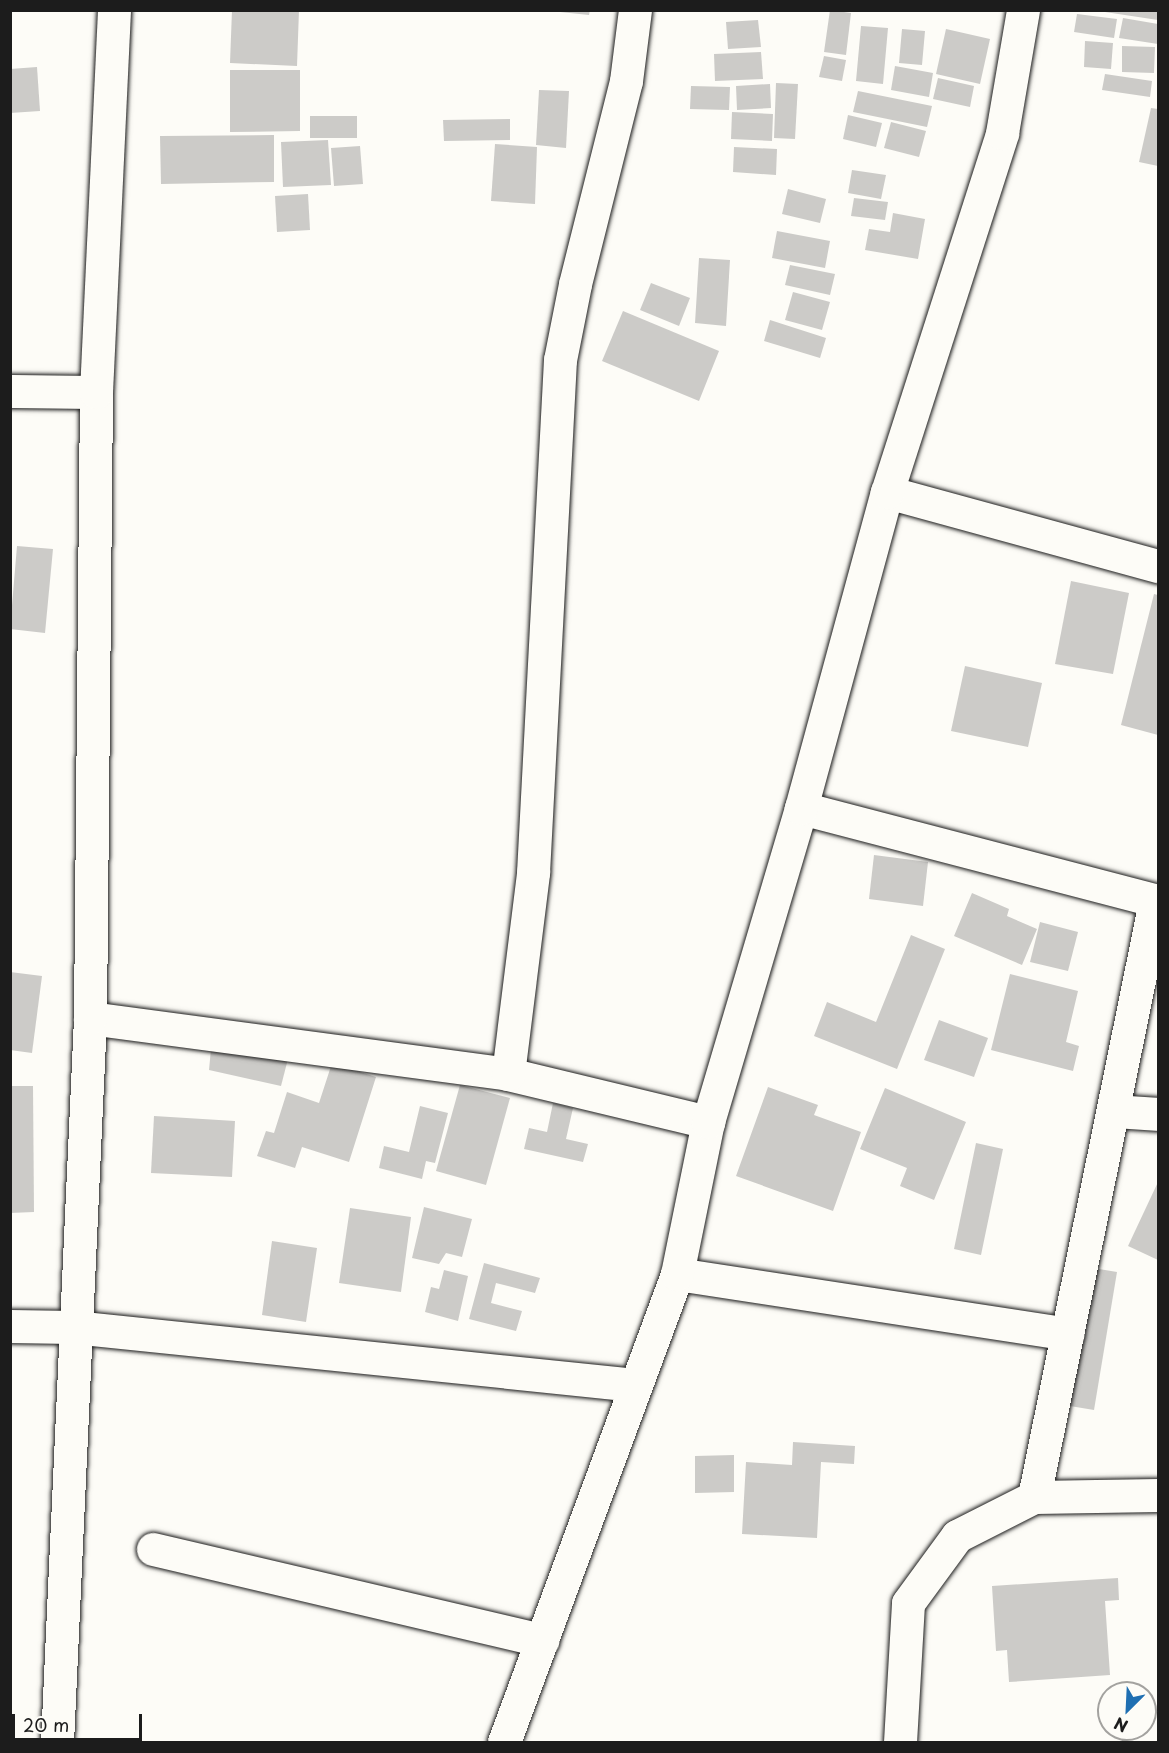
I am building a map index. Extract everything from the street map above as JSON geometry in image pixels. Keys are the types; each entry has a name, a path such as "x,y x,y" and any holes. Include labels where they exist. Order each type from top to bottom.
{"street":[{"path":"57,1743 73,1327 90,1018 96,392 114,10"},
{"path":"508,1074 533,873 560,360 575,284 626,81 635,10"},
{"path":"504,1743 676,1274 708,1122 801,808 887,492 1002,134 1023,10"},
{"path":"10,391 96,392"},
{"path":"887,492 1090,544 1158,566"},
{"path":"801,808 1157,901 1034,1497"},
{"path":"90,1018 508,1074 708,1122"},
{"path":"1113,1111 1158,1114"},
{"path":"676,1274 1067,1334"},
{"path":"10,1326 73,1327 635,1385"},
{"path":"900,1743 908,1603 957,1536 1034,1497 1158,1496"},
{"path":"153,1549 542,1640"}],"building":[{"path":"232,10 299,10 297,66 230,63"},
{"path":"541,10 590,10 589,15"},
{"path":"830,10 851,13 846,55 824,52"},
{"path":"1105,10 1158,10 1158,20 1105,12"},
{"path":"1077,14 1117,19 1114,38 1074,32"},
{"path":"1123,18 1158,24 1158,44 1119,38"},
{"path":"758,20 761,47 728,49 726,22"},
{"path":"861,26 888,28 883,84 856,81"},
{"path":"902,29 925,31 922,65 899,63"},
{"path":"946,29 990,39 980,84 936,74"},
{"path":"1085,41 1113,43 1111,69 1084,67"},
{"path":"1122,46 1155,47 1154,73 1122,72"},
{"path":"761,52 763,79 715,81 714,54"},
{"path":"824,56 846,60 842,81 819,77"},
{"path":"895,66 933,73 929,97 891,90"},
{"path":"37,67 40,111 10,113 10,69"},
{"path":"230,70 300,70 300,131 230,132"},
{"path":"1105,74 1152,81 1150,97 1102,90"},
{"path":"938,78 974,86 970,107 933,99"},
{"path":"776,83 798,84 795,139 774,138"},
{"path":"770,84 771,108 737,110 736,86"},
{"path":"691,86 730,87 729,110 690,109"},
{"path":"539,90 569,91 566,148 536,145"},
{"path":"858,91 932,106 927,127 853,112"},
{"path":"1151,108 1158,109 1158,166 1139,162"},
{"path":"732,112 773,114 772,141 731,139"},
{"path":"848,115 882,123 876,147 843,139"},
{"path":"310,116 357,116 357,138 310,138"},
{"path":"510,119 510,140 444,141 443,120"},
{"path":"891,122 926,131 919,157 884,148"},
{"path":"274,135 274,182 161,184 160,136"},
{"path":"328,140 331,185 283,187 281,142"},
{"path":"495,144 537,147 535,204 491,201"},
{"path":"360,146 363,184 334,186 331,148"},
{"path":"734,147 777,149 776,175 733,172"},
{"path":"852,170 886,175 881,199 848,193"},
{"path":"788,189 826,199 820,223 782,214"},
{"path":"308,194 310,230 277,232 275,196"},
{"path":"854,198 888,202 885,220 851,216"},
{"path":"893,213 925,219 918,259 865,250 869,229 890,232"},
{"path":"777,231 830,241 825,268 772,258"},
{"path":"699,258 730,260 726,326 695,323"},
{"path":"790,265 835,274 830,295 785,285"},
{"path":"651,283 690,298 679,326 640,310"},
{"path":"793,292 830,302 822,330 785,320"},
{"path":"623,311 719,351 699,401 602,361"},
{"path":"770,320 826,338 820,358 764,341"},
{"path":"17,546 53,549 45,633 10,629"},
{"path":"1071,581 1129,593 1113,674 1055,664"},
{"path":"1154,594 1158,595 1158,735 1121,725"},
{"path":"965,666 1042,683 1028,747 951,731"},
{"path":"874,855 928,862 923,906 869,899"},
{"path":"972,893 1009,909 1007,916 1037,929 1022,965 954,936"},
{"path":"1040,922 1078,932 1068,971 1030,962"},
{"path":"911,935 945,949 897,1069 814,1036 827,1002 876,1022"},
{"path":"10,972 42,976 32,1053 10,1050"},
{"path":"1010,974 1078,991 1066,1042 1079,1046 1073,1071 991,1050"},
{"path":"939,1020 988,1038 974,1077 924,1060"},
{"path":"211,1049 289,1055 281,1086 209,1070"},
{"path":"332,1063 376,1077 349,1162 302,1147 295,1168 257,1156 266,1131 274,1133 287,1092 319,1103"},
{"path":"460,1085 510,1098 486,1185 436,1171"},
{"path":"10,1086 33,1086 34,1212 10,1213"},
{"path":"768,1087 818,1105 814,1115 861,1132 833,1211 736,1176"},
{"path":"885,1088 966,1122 934,1200 900,1186 907,1168 860,1149"},
{"path":"553,1103 573,1108 566,1139 588,1144 583,1162 524,1149 529,1128 547,1132"},
{"path":"420,1106 448,1113 435,1163 426,1161 422,1179 379,1168 384,1146 409,1152"},
{"path":"154,1116 235,1121 232,1177 151,1173"},
{"path":"976,1143 1003,1149 981,1255 954,1249"},
{"path":"1158,1182 1158,1260 1128,1246"},
{"path":"424,1207 472,1219 462,1257 446,1253 439,1264 412,1258"},
{"path":"350,1208 411,1217 401,1292 339,1283"},
{"path":"272,1241 317,1248 306,1322 262,1315"},
{"path":"484,1263 540,1278 535,1293 496,1283 491,1303 522,1311 516,1331 469,1319"},
{"path":"1087,1267 1117,1272 1094,1410 1064,1405"},
{"path":"444,1270 468,1276 458,1321 425,1312 431,1287 439,1289"},
{"path":"793,1442 855,1446 854,1464 821,1462 817,1538 742,1534 746,1462 792,1465"},
{"path":"734,1455 734,1492 695,1493 695,1456"},
{"path":"1118,1578 1119,1600 1105,1601 1110,1675 1009,1682 1007,1650 996,1651 992,1586"}]}
